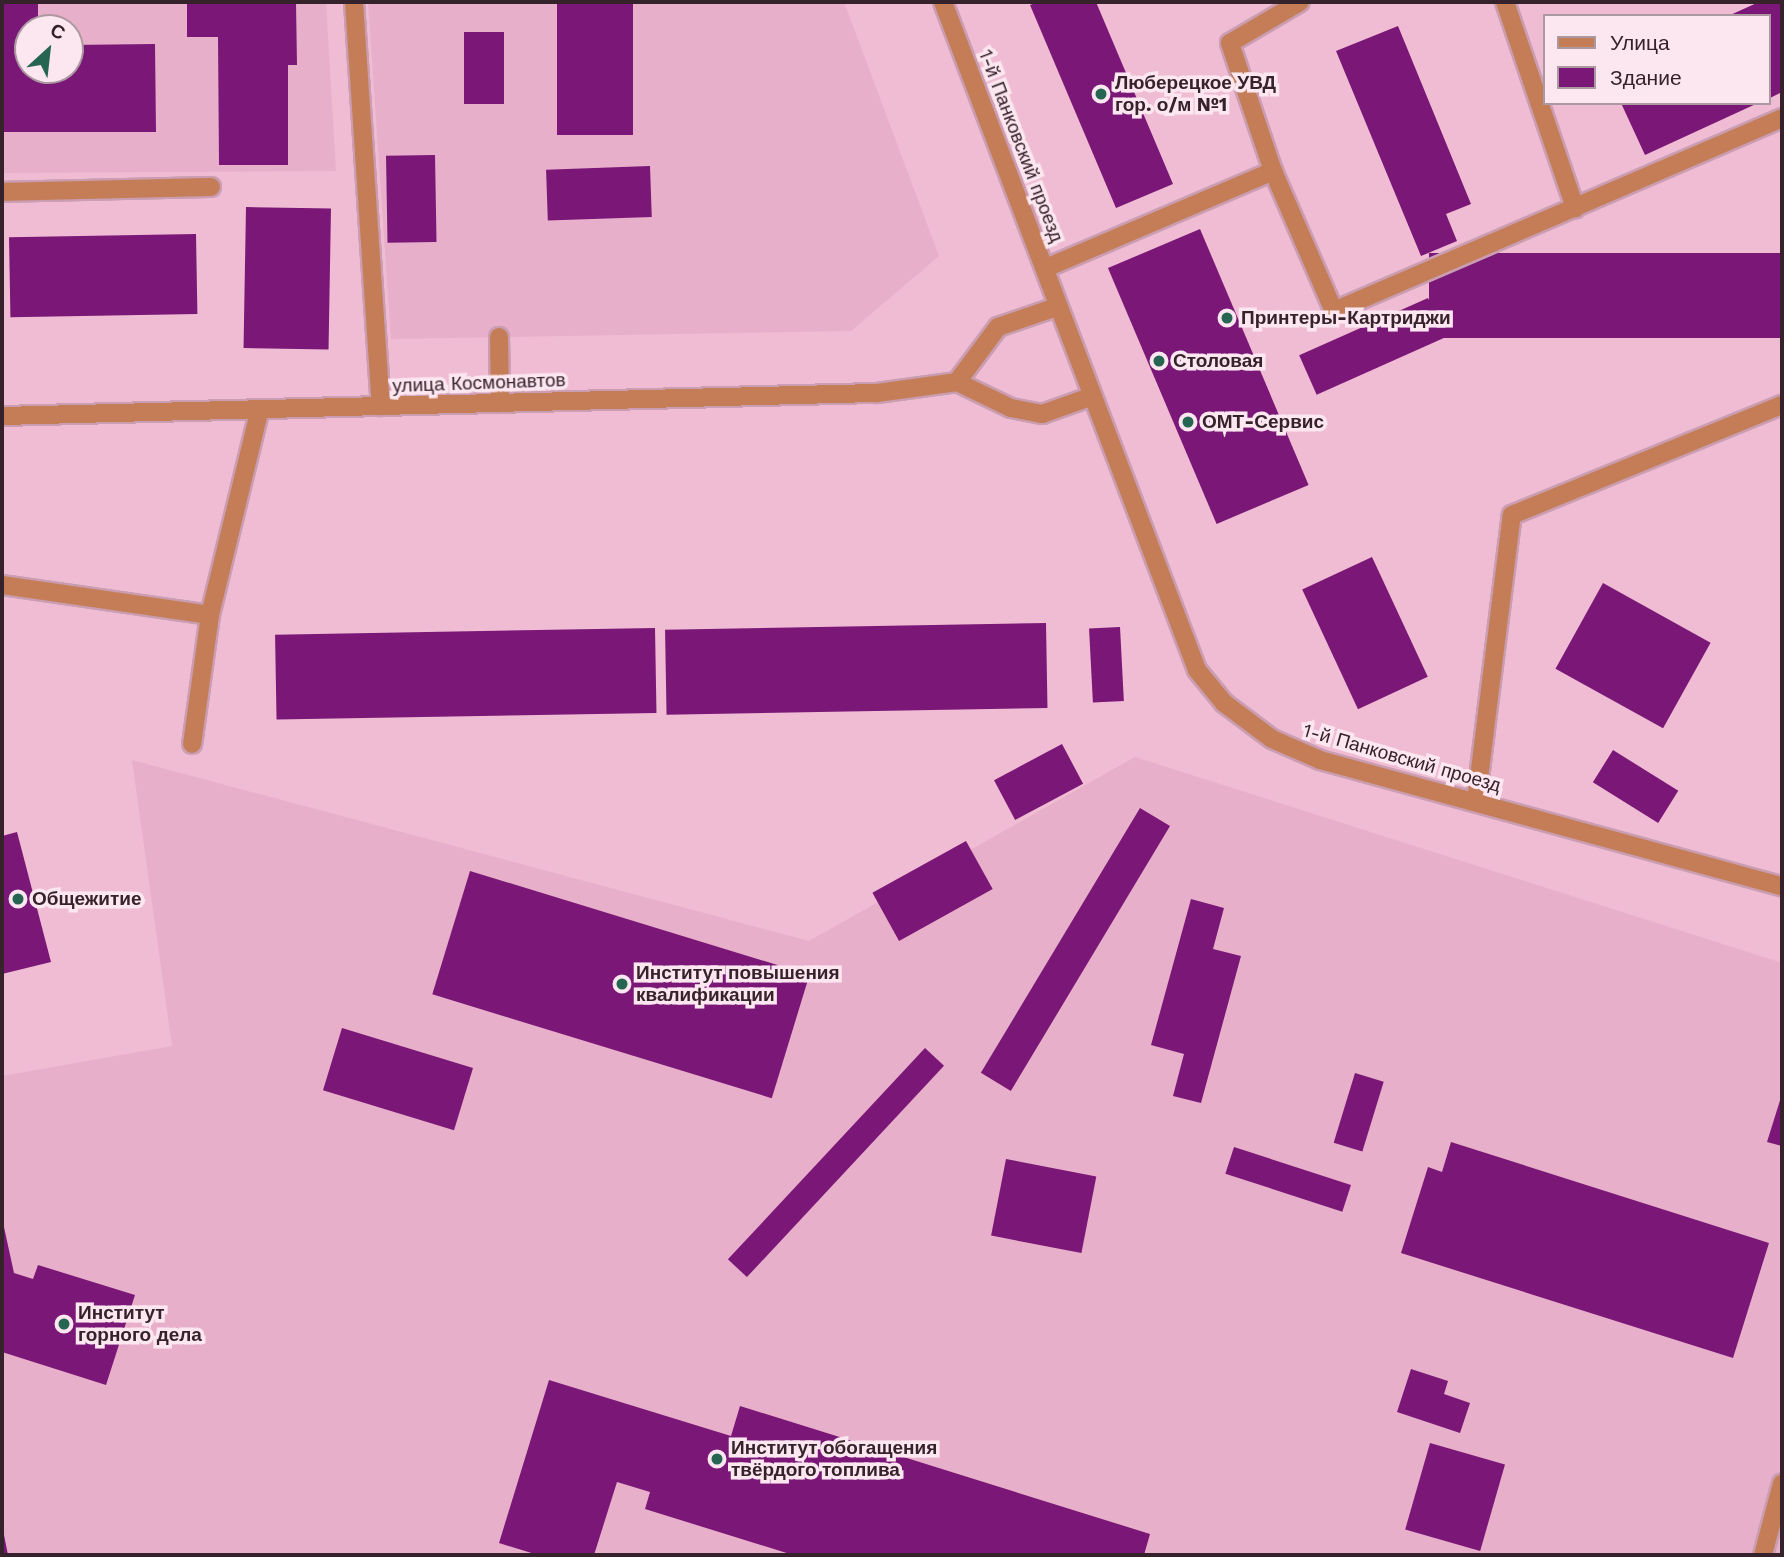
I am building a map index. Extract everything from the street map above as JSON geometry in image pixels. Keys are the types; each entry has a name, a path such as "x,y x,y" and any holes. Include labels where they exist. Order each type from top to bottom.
{"street":[{"path":"354,2 381,406"},
{"name":"1-й Панковский проезд","path":"943,2 1046,268 1056,307 1090,397 1197,670 1224,704 1272,739 1320,760 1782,886"},
{"path":"1300,2 1230,43 1273,172 1334,311 1782,118"},
{"path":"1504,2 1575,208"},
{"path":"1046,268 1273,172"},
{"path":"2,192 211,187"},
{"path":"1056,307 998,327 957,382 1011,408 1042,414 1090,397"},
{"path":"499,337 500,403"},
{"name":"улица Космонавтов","path":"2,416 877,393 957,382"},
{"path":"1476,802 1512,515 1782,405"},
{"path":"192,744 211,615 260,409"},
{"path":"2,585 211,615"},
{"path":"1763,1555 1782,1483"}],"shaded area":[{"path":"2,2 326,2 336,171 2,173"},
{"path":"368,2 844,2 939,256 851,331 391,339"},
{"name":"Институт горного дела","path":"1135,757 1782,963 1782,1555 2,1555 2,1076 172,1046 132,760 809,941"}],"building":[{"path":"2,2 38,2 38,14 14,14 14,84 84,84 84,45 155,44 156,132 2,132"},
{"path":"187,2 296,2 297,65 288,65 288,165 219,165 218,37 187,37"},
{"path":"557,2 633,2 633,135 557,135"},
{"name":"Люберецкое УВД гор. о/м №1","path":"1038,2 1096,2 1173,184 1116,208 1030,5"},
{"path":"1759,2 1782,2 1782,92 1770,98 1770,14 1732,14"},
{"path":"1398,26 1471,204 1446,214 1457,241 1421,256 1336,51"},
{"path":"464,32 504,32 504,104 464,104"},
{"path":"1622,105 1754,105 1645,155"},
{"path":"435,155 437,242 388,243 386,156"},
{"path":"650,166 652,217 548,221 546,170"},
{"path":"246,207 331,208 329,349 244,348"},
{"path":"1200,229 1309,485 1217,524 1108,268"},
{"path":"196,234 197,314 10,317 9,237"},
{"path":"1429,253 1782,253 1782,338 1429,338"},
{"path":"1428,298 1445,337 1317,395 1299,355"},
{"path":"1372,557 1428,677 1358,709 1302,590"},
{"path":"1603,583 1711,643 1663,728 1555,669"},
{"path":"1046,623 1047,708 667,715 665,630"},
{"path":"1120,627 1124,701 1093,703 1089,629"},
{"path":"655,628 656,713 277,720 275,635"},
{"path":"1062,744 1083,784 1015,820 994,780"},
{"path":"1613,750 1678,791 1658,823 1593,782"},
{"path":"1140,808 1170,826 1011,1091 981,1073"},
{"name":"Общежитие","path":"17,832 51,962 2,974 2,836"},
{"path":"966,841 993,889 899,941 872,893"},
{"name":"Институт повышения квалификации","path":"470,871 809,975 772,1098 432,994"},
{"path":"1191,899 1224,908 1213,949 1241,956 1201,1103 1173,1096 1184,1054 1151,1045"},
{"path":"342,1028 473,1068 454,1130 323,1090"},
{"path":"925,1048 944,1066 747,1277 728,1259"},
{"path":"1355,1073 1384,1082 1362,1152 1334,1143"},
{"path":"1782,1094 1782,1146 1767,1142"},
{"path":"1451,1142 1769,1243 1733,1358 1401,1253 1428,1167 1442,1172"},
{"path":"1234,1147 1351,1185 1342,1212 1225,1174"},
{"path":"1006,1159 1096,1177 1081,1253 991,1236"},
{"name":"Институт горного дела","path":"2,1218 14,1273 33,1279 38,1265 135,1295 106,1385 2,1352"},
{"path":"1411,1369 1448,1381 1444,1394 1470,1403 1460,1433 1397,1412"},
{"name":"Институт обогащения твёрдого топлива","path":"549,1380 731,1436 740,1406 1150,1534 1144,1555 793,1555 645,1509 650,1492 617,1482 594,1555 538,1555 499,1543"},
{"path":"1430,1443 1505,1464 1480,1551 1405,1530"},
{"path":"3,1530 8,1555 2,1555"}],"place":[{"name":"Люберецкое УВД гор. о/м №1","path":"1101,94"},
{"name":"Принтеры-Картриджи","path":"1227,318"},
{"name":"Столовая","path":"1159,361"},
{"name":"ОМТ-Сервис","path":"1188,422"},
{"name":"Общежитие","path":"18,899"},
{"name":"Институт повышения квалификации","path":"622,984"},
{"name":"Институт горного дела","path":"64,1324"},
{"name":"Институт обогащения твёрдого топлива","path":"717,1459"}]}
